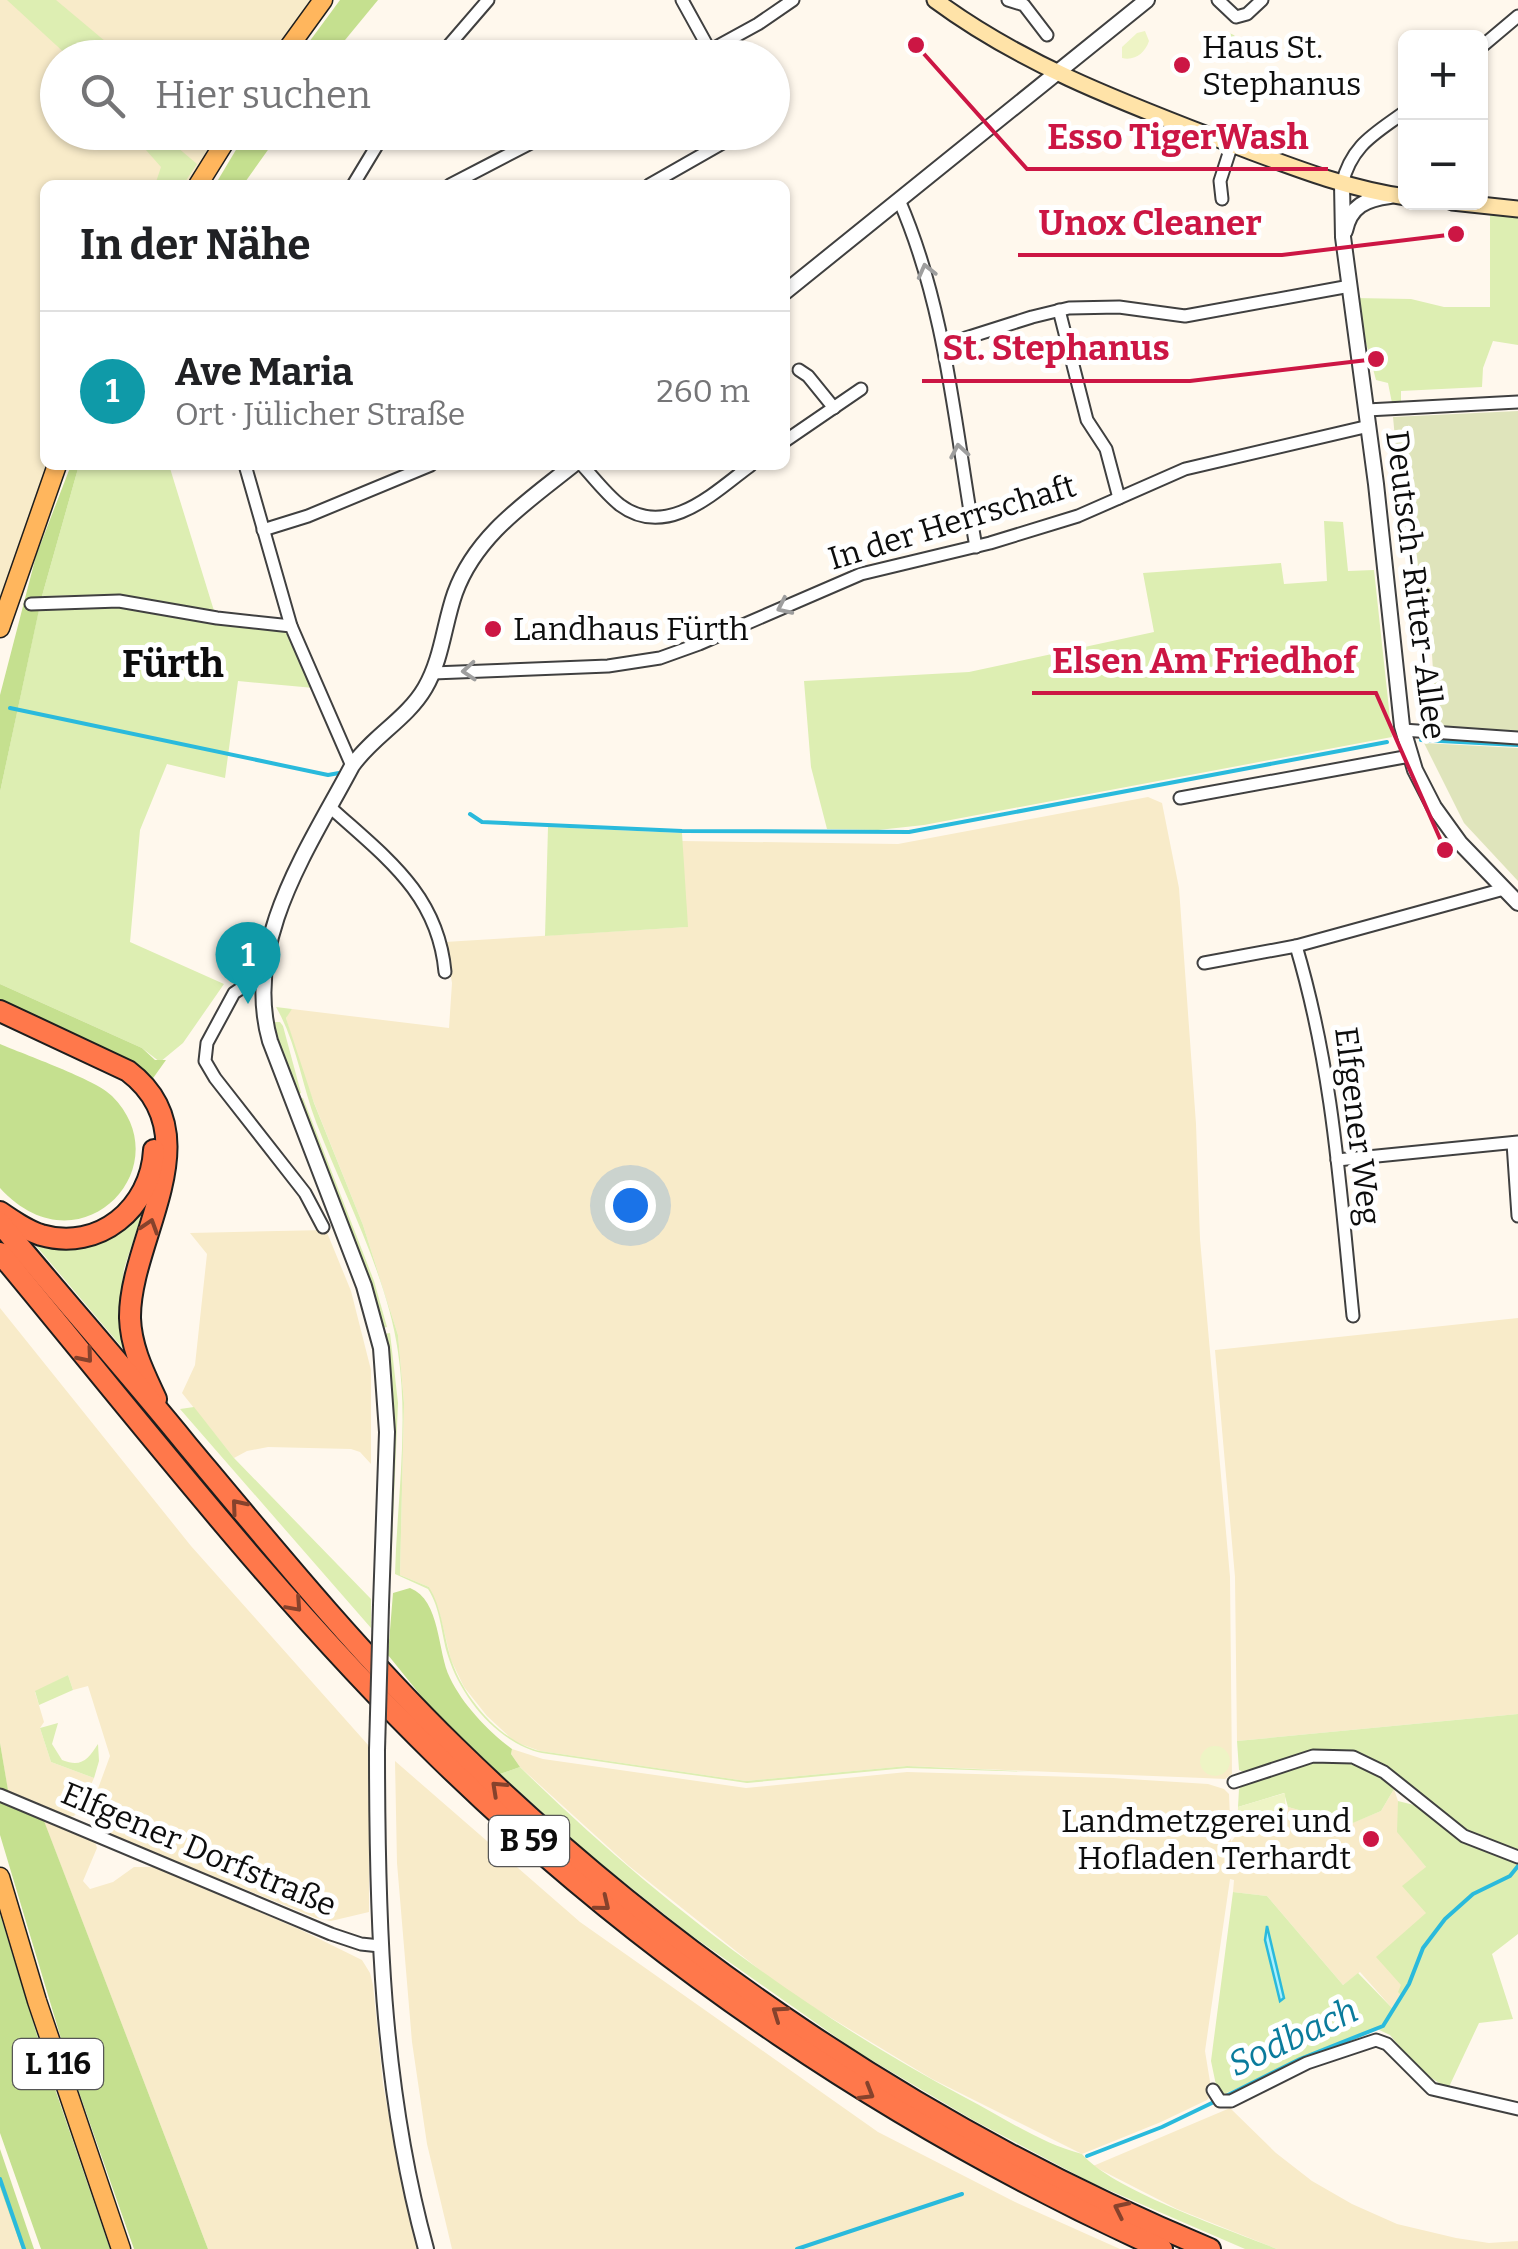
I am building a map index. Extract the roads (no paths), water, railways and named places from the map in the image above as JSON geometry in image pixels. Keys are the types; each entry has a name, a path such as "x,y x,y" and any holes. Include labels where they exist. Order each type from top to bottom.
{"highway":[{"path":"0,1011 128,1072 145,1087 160,1114 166,1139 165,1171 134,1278 130,1314 135,1350 166,1419"},
{"path":"0,1025 121,1083 146,1114 154,1146 150,1175 136,1205 120,1221 100,1232 79,1238 52,1237 27,1229 0,1212"},
{"name":"B 59","path":"0,1223 320,1601 410,1700 499,1789 615,1890 746,1990 889,2085 1029,2164 1210,2249"},
{"name":"B 59","path":"0,1253 214,1512 342,1658 438,1756 570,1877 685,1969 847,2080 1014,2177 1162,2249"}],"main road":[{"path":"295,40 324,0"},
{"path":"935,0 1055,73 1114,100 1342,184 1398,195"},
{"path":"201,180 219,150"},
{"path":"1488,206 1518,209"},
{"path":"0,628 55,470"},
{"name":"L 116","path":"0,1877 120,2249"}],"street":[{"path":"454,40 488,0"},
{"path":"682,0 705,40"},
{"path":"734,40 793,0"},
{"path":"1008,0 1024,4 1047,35"},
{"path":"790,288 1146,0"},
{"path":"1218,0 1236,17 1247,14 1262,0"},
{"path":"1488,41 1518,16"},
{"path":"1342,184 1348,163 1358,148 1398,116"},
{"path":"1222,199 1220,181 1232,144"},
{"path":"356,180 374,150"},
{"path":"460,180 517,150"},
{"path":"658,180 710,150"},
{"name":"Deutsch-Ritter-Allee","path":"1342,184 1343,236 1370,426 1402,730 1424,792 1448,828 1518,904"},
{"path":"1343,236 1348,217 1357,207 1374,198 1398,196"},
{"path":"899,200 924,262 944,346 976,546"},
{"path":"944,346 1059,310 1114,307 1189,316 1350,286"},
{"path":"1059,310 1087,420 1106,449 1119,498"},
{"path":"798,370 808,376 834,408"},
{"path":"790,439 861,389"},
{"path":"1367,410 1518,402"},
{"name":"In der Herrschaft","path":"432,673 608,666 660,658 861,574 1078,516 1185,469 1370,426"},
{"path":"246,470 291,626 352,766"},
{"path":"263,530 308,516 419,470"},
{"path":"426,2249 395,2106 380,1946 377,1750 387,1432 381,1348 360,1276 270,1041 264,1016 264,984 275,921 352,766 419,698 432,673 454,596 476,552 503,523 567,470"},
{"path":"587,470 622,507 636,514 660,517 688,510 744,470"},
{"path":"31,604 119,601 291,626"},
{"path":"1402,730 1518,738"},
{"path":"1180,798 1410,756"},
{"path":"331,808 374,847 426,904 439,934 445,972"},
{"path":"1204,964 1296,946 1504,889"},
{"name":"Elfgener Weg","path":"1296,946 1324,1055 1353,1316"},
{"path":"264,984 246,985 234,993 207,1043 206,1061 305,1193 323,1227"},
{"path":"1338,1160 1515,1143 1518,1216"},
{"path":"1234,1782 1313,1756 1336,1754 1356,1758 1384,1772 1464,1836 1518,1858"},
{"name":"Elfgener Dorfstraße","path":"0,1795 331,1934 380,1946"},
{"path":"1217,2096 1232,2101 1307,2064 1376,2040 1389,2045 1432,2089 1518,2109"}],"water":[{"path":"1267,1926 1284,1998 1280,2001 1265,1940"}],"waterway":[{"path":"10,708 328,775 339,773"},
{"path":"1421,740 1518,745"},
{"path":"470,814 482,822 682,831 909,832 1387,742"},
{"name":"Sodbach","path":"1224,2097 1300,2059 1383,2026 1409,1984 1423,1948 1445,1919 1473,1894 1510,1876 1518,1866"},
{"name":"Sodbach","path":"1087,2156 1216,2101"},
{"path":"0,2179 24,2249"},
{"name":"Sodbach","path":"797,2249 962,2194"}],"place":[{"name":"Esso TigerWash","path":"916,45"},
{"name":"Haus St. Stephanus","path":"1182,65"},
{"name":"Unox Cleaner","path":"1456,234"},
{"name":"St. Stephanus","path":"1376,359"},
{"name":"Landhaus Fürth","path":"493,629"},
{"name":"Elsen Am Friedhof","path":"1445,850"},
{"name":"Ave Maria","path":"248,1004"},
{"name":"Landmetzgerei und Hofladen Terhardt","path":"1371,1839"}],"district":[{"name":"Fürth","path":"173,664"}]}
